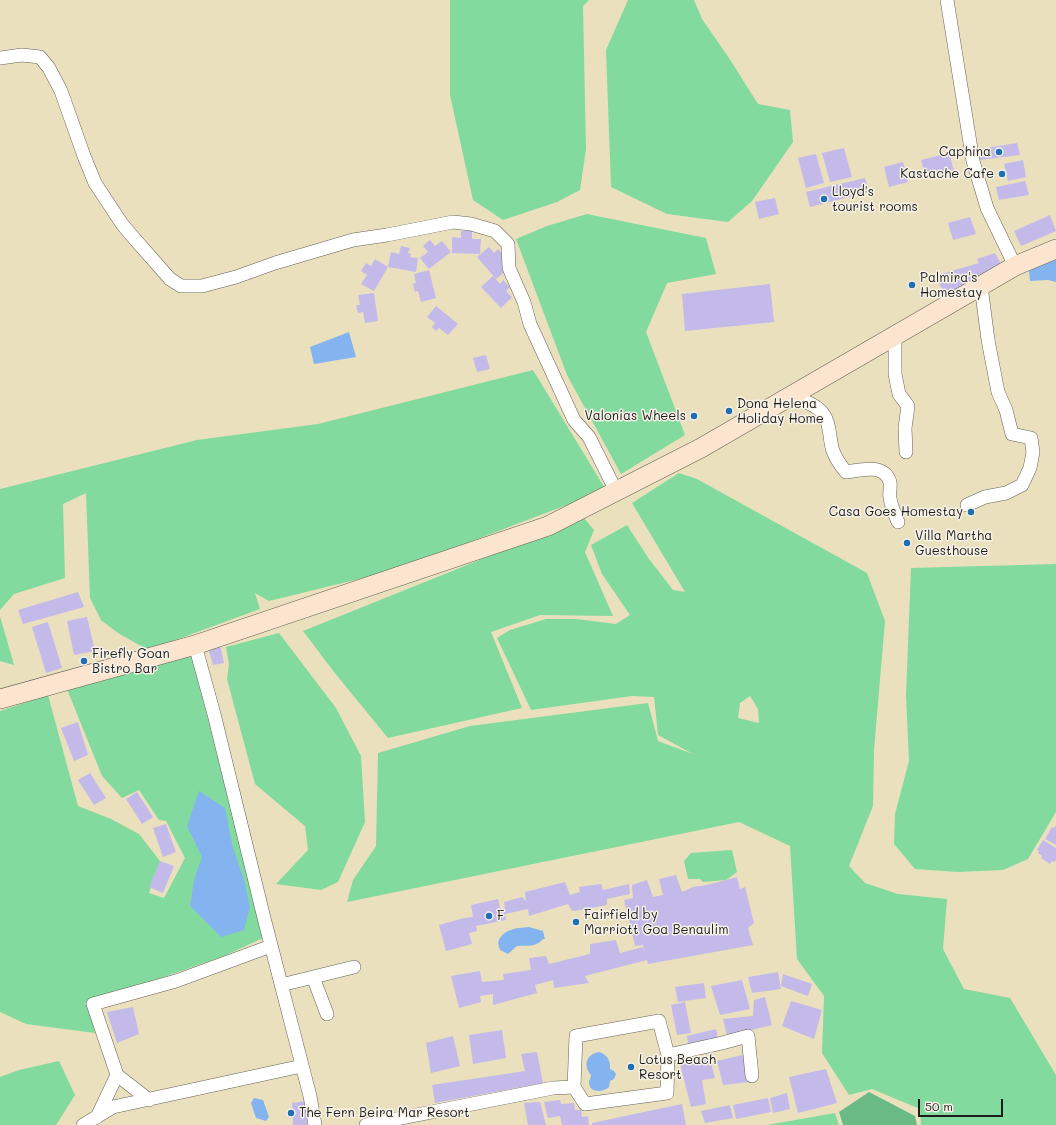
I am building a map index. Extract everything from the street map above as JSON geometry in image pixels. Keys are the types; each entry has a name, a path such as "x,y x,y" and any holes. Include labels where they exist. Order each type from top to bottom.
{"street":[{"path":"947,0 973,160 987,208 1016,266"},
{"path":"0,58 22,55 40,57 49,68 61,91 95,183 122,224 170,279 181,286 202,286 236,277 275,263 353,240 452,222 471,224 495,232 508,244 509,268 524,302 530,324 574,420 589,437 616,491"},
{"path":"0,700 195,645 548,526 701,448 1016,266 1056,249"},
{"path":"967,505 985,497 1006,493 1022,485 1030,468 1033,452 1031,438 1012,434 1006,410 998,392 988,340 981,286"},
{"path":"895,336 895,374 899,394 908,406 905,428 906,452"},
{"path":"792,396 810,403 824,414 830,432 833,451 839,463 846,472 870,468 881,471 887,477 890,483 890,498 898,522"},
{"path":"195,645 214,714 271,946 310,1096 315,1125"},
{"path":"149,1100 117,1075 93,1004 176,981 271,946"},
{"path":"281,985 354,967"},
{"path":"313,977 327,1014"},
{"path":"659,1021 668,1055 667,1093 585,1104 574,1087 576,1036 659,1021"},
{"path":"668,1055 748,1036 752,1076"},
{"path":"83,1125 112,1108 302,1066"},
{"path":"97,1117 117,1075"},
{"path":"366,1125 553,1088 574,1087"}],"green space":[{"path":"450,0 589,0 583,6 586,149 580,190 557,202 503,220 473,200 450,95"},
{"path":"628,0 694,0 702,19 758,104 790,110 793,142 752,201 728,222 667,214 611,187 606,50"},
{"path":"587,214 706,238 716,274 667,283 646,332 685,435 621,474 567,375 516,239 547,226"},
{"path":"533,370 606,490 396,570 269,601 255,593 260,609 148,650 118,633 101,620 90,598 86,493 63,504 65,578 14,594 0,610 0,489 197,440 318,424"},
{"path":"679,473 697,479 867,573 885,621 874,750 873,806 849,866 865,883 898,894 947,899 943,949 964,989 1010,998 1056,1075 1056,1125 921,1125 920,1109 872,1089 849,1095 822,1053 824,996 797,959 790,846 739,822 347,902 353,880 376,846 378,753 470,726 648,703 658,741 693,754 658,735 654,697 632,696 531,710 497,638 510,630 546,619 576,619 616,624 630,615 602,574 591,545 627,525 649,559 673,590 685,592 632,503","holes":["750,696 758,709 759,723 738,718 740,703"]},
{"path":"584,518 594,530 585,552 613,616 540,615 491,632 522,708 388,738 334,672 303,631"},
{"path":"1056,564 1056,812 1028,859 1003,870 957,872 915,869 894,844 895,814 909,761 906,695 911,568"},
{"path":"0,616 14,665 0,661"},
{"path":"279,633 336,708 361,756 365,822 338,882 321,890 276,884 308,850 305,826 255,784 227,679 229,664 226,647"},
{"path":"191,652 263,938 224,956 135,987 88,1001 95,1033 26,1024 0,1012 0,711 48,695 78,806 111,819 139,834 160,861 149,893 164,898 185,858 166,821 159,820 139,790 122,798 102,776 67,689"},
{"path":"732,850 737,872 726,880 703,882 700,879 688,879 684,861 691,853"},
{"path":"59,1061 75,1095 56,1125 0,1125 0,1077 19,1070"},
{"path":"869,1092 915,1116 917,1125 843,1125 839,1112"},
{"path":"835,1113 839,1125 767,1125"}],"water":[{"path":"1056,258 1056,282 1048,280 1030,281 1029,271 1039,263"},
{"path":"349,332 356,357 314,364 310,347"},
{"path":"199,791 225,808 232,844 244,880 250,907 244,930 221,937 190,906 194,880 202,857 187,826"},
{"path":"529,927 543,931 545,939 534,945 517,946 508,954 500,950 498,943 500,938 506,932"},
{"path":"599,1052 606,1056 609,1061 610,1069 616,1074 614,1079 610,1081 609,1087 596,1091 589,1085 591,1075 587,1068 587,1061 591,1055"},
{"path":"254,1098 263,1100 269,1117 266,1121 256,1118 251,1103"}],"building":[{"name":"Caphina","path":"1017,143 1020,155 980,160 979,149"},
{"path":"844,148 852,177 830,182 822,153"},
{"path":"949,153 954,171 926,178 921,160"},
{"path":"816,154 824,183 806,188 798,158"},
{"path":"1023,160 1026,177 1008,181 1004,164"},
{"path":"903,162 908,182 889,187 884,167"},
{"name":"Lloyd's tourist rooms","path":"865,178 869,192 810,207 806,192"},
{"path":"1025,181 1029,195 999,200 996,187"},
{"path":"775,198 779,214 759,219 755,202"},
{"path":"1050,215 1056,231 1021,246 1014,231"},
{"path":"970,217 976,234 953,240 948,223"},
{"path":"461,231 472,231 472,239 481,239 480,254 452,253 452,237 461,238"},
{"path":"430,240 435,246 442,241 451,252 429,269 420,258 428,252 423,246"},
{"path":"401,246 410,248 408,253 411,254 410,257 418,258 416,272 388,267 391,252 399,254"},
{"path":"489,247 494,253 498,249 505,257 501,260 508,269 496,279 477,257"},
{"path":"995,253 1001,264 947,296 934,276 979,263 977,259"},
{"path":"375,259 388,267 374,291 361,284 367,275 361,271 366,263 371,266"},
{"path":"429,270 436,298 421,302 418,291 415,292 413,284 416,283 414,274"},
{"path":"493,276 500,284 503,280 510,287 506,291 512,297 501,308 481,287"},
{"path":"770,284 774,322 685,331 682,294"},
{"path":"374,293 378,321 365,323 363,312 358,313 356,305 360,305 358,295"},
{"path":"436,306 458,324 448,335 439,328 436,331 432,327 435,323 427,317"},
{"path":"486,355 490,369 477,372 473,358"},
{"path":"78,592 84,607 23,624 18,610"},
{"path":"87,617 95,651 74,655 67,621"},
{"path":"48,622 62,668 46,673 32,627"},
{"path":"220,645 224,663 213,665 208,648"},
{"path":"78,722 88,755 74,761 61,728"},
{"path":"90,773 106,798 94,805 78,780"},
{"path":"137,792 153,817 142,824 126,799"},
{"path":"166,824 176,852 163,857 153,828"},
{"path":"1056,826 1056,845 1045,839 1052,827 1053,828"},
{"path":"1043,840 1056,848 1056,860 1054,862 1052,861 1050,864 1041,858 1042,856 1037,850"},
{"path":"160,861 174,866 163,893 149,887"},
{"path":"676,875 682,892 693,887 737,877 740,889 745,887 754,923 748,928 753,945 648,964 647,960 585,976 589,983 554,988 553,980 535,985 537,993 493,1005 493,994 480,996 481,1002 459,1008 451,976 480,971 482,982 504,980 503,974 531,970 529,958 546,956 549,964 590,954 590,944 616,940 620,953 643,947 645,953 643,945 635,946 624,900 633,898 632,885 647,880 653,897 663,895 659,879"},
{"name":"F","path":"565,882 570,895 580,892 579,887 601,884 603,890 629,884 630,894 607,899 607,905 580,910 572,911 568,904 529,916 528,909 505,914 506,920 476,926 477,931 469,933 472,944 446,951 439,925 473,917 471,905 498,899 500,908 505,908 504,902 522,897 526,901 525,892"},
{"path":"778,972 781,989 752,993 748,977"},
{"path":"783,974 812,984 808,996 781,986"},
{"path":"742,980 750,1009 720,1015 711,986"},
{"path":"704,983 706,998 678,1002 675,987"},
{"path":"765,997 772,1025 727,1036 723,1019 753,1016 754,1000"},
{"path":"791,1001 822,1010 814,1039 782,1026"},
{"path":"685,1002 691,1033 677,1035 671,1005"},
{"path":"133,1007 139,1034 117,1043 107,1012"},
{"path":"716,1029 718,1038 688,1044 687,1036"},
{"path":"502,1030 506,1058 473,1064 469,1035"},
{"path":"453,1036 460,1066 431,1073 426,1043"},
{"path":"537,1052 543,1083 435,1103 432,1085 525,1071 521,1054"},
{"path":"747,1054 750,1082 723,1085 717,1061"},
{"path":"710,1059 715,1078 702,1080 706,1104 691,1107 680,1064"},
{"path":"826,1069 837,1103 798,1113 789,1077"},
{"path":"787,1093 790,1109 773,1113 770,1098"},
{"path":"768,1098 771,1112 736,1119 733,1105"},
{"path":"560,1100 561,1104 574,1103 575,1110 581,1110 582,1117 588,1116 589,1125 562,1125 560,1116 548,1118 544,1102"},
{"path":"307,1101 307,1125 293,1125 292,1103"},
{"path":"540,1102 546,1125 528,1125 524,1103"},
{"path":"682,1104 686,1125 592,1125 592,1123"},
{"path":"730,1105 733,1118 705,1123 701,1111"}],"place":[{"name":"Caphina","path":"999,152"},
{"name":"Kastache Cafe","path":"1002,174"},
{"name":"Lloyd's tourist rooms","path":"824,199"},
{"name":"Palmira's Homestay","path":"912,285"},
{"name":"Dona Helena Holiday Home","path":"729,411"},
{"name":"Valonias Wheels","path":"694,416"},
{"name":"Casa Goes Homestay","path":"971,512"},
{"name":"Villa Martha Guesthouse","path":"907,543"},
{"name":"Firefly Goan Bistro Bar","path":"84,661"},
{"name":"F","path":"489,916"},
{"name":"Fairfield by Marriott Goa Benaulim","path":"576,922"},
{"name":"Lotus Beach Resort","path":"631,1067"},
{"name":"The Fern Beira Mar Resort","path":"291,1113"}]}
